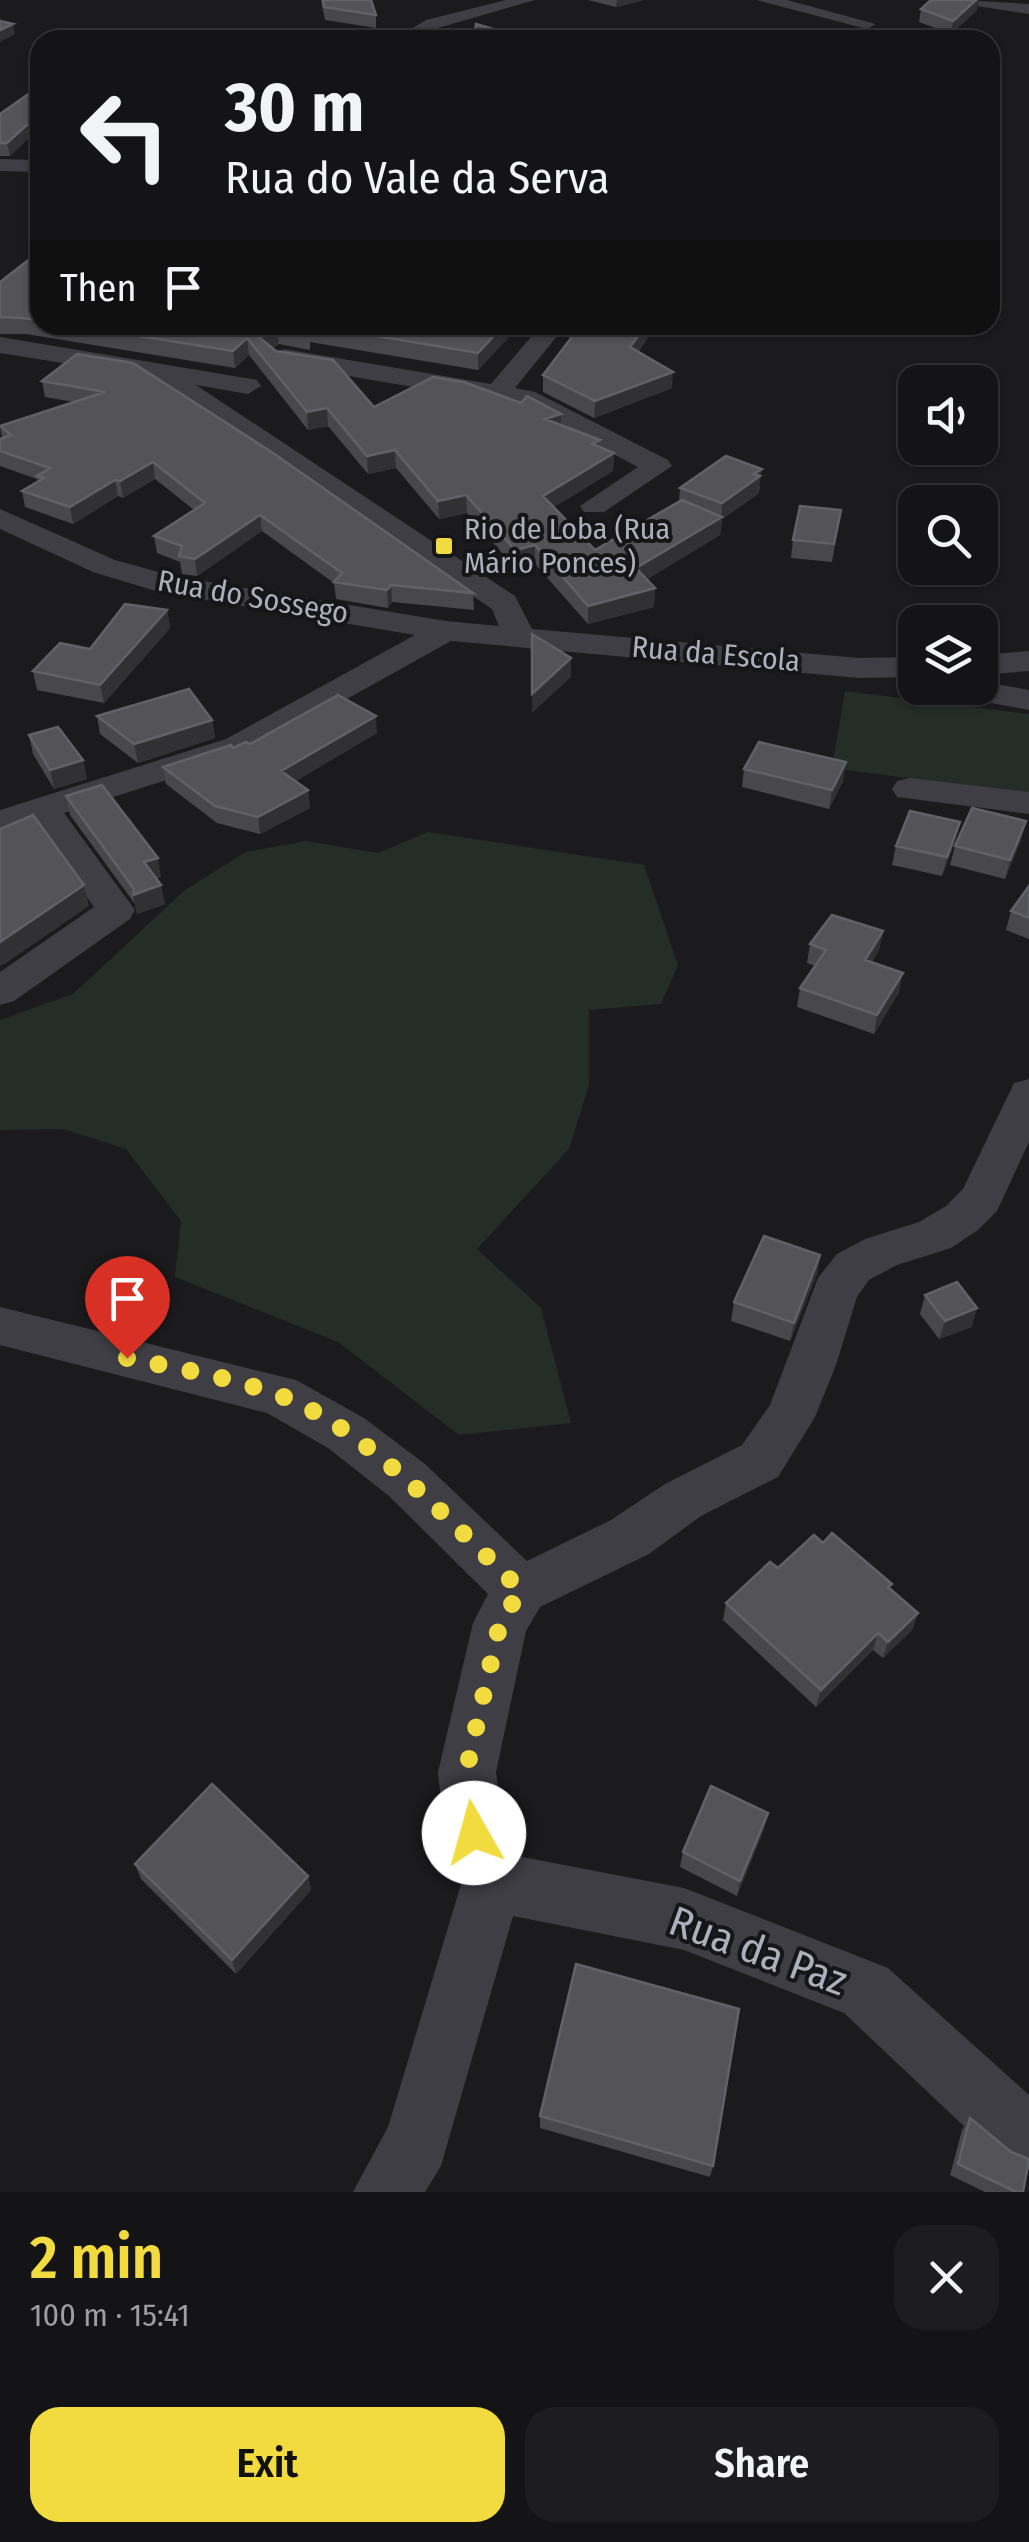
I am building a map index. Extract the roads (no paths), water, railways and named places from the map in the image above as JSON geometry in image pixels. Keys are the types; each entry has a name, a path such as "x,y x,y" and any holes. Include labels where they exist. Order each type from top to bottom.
{"street":[{"path":"423,8 453,11 526,0"},
{"path":"765,0 866,24"},
{"path":"970,0 1029,9"},
{"path":"421,30 491,4"},
{"path":"397,30 402,20"},
{"path":"0,165 30,166"},
{"path":"4,353 30,333"},
{"path":"498,392 546,335"},
{"path":"221,414 299,336"},
{"path":"4,353 248,386"},
{"path":"278,356 526,398 658,466 594,506"},
{"path":"159,372 504,603 514,619 517,636"},
{"name":"Rua do Sossego","path":"0,518 104,566 170,586 446,631 517,636"},
{"path":"0,822 238,746 446,631"},
{"name":"Rua da Escola","path":"517,636 859,668 898,667"},
{"path":"998,666 1029,661"},
{"path":"859,668 898,675"},
{"path":"998,680 1029,699"},
{"path":"998,694 1029,699"},
{"path":"910,788 1029,802"},
{"path":"0,992 116,910 42,808"},
{"path":"387,2192 417,2142 492,1882 474,1833 466,1772 500,1623 521,1590 630,1537 683,1500 760,1461 790,1416 812,1365 834,1291 853,1268 881,1252 936,1235 962,1218 981,1198 1029,1094"},
{"path":"0,1326 279,1395 346,1432 406,1480 521,1590"},
{"name":"Rua da Paz","path":"492,1882 684,1919 866,1990 1029,2138"}],"place":[{"name":"Rio de Loba (Rua Mário Ponces)","path":"444,546"}]}
